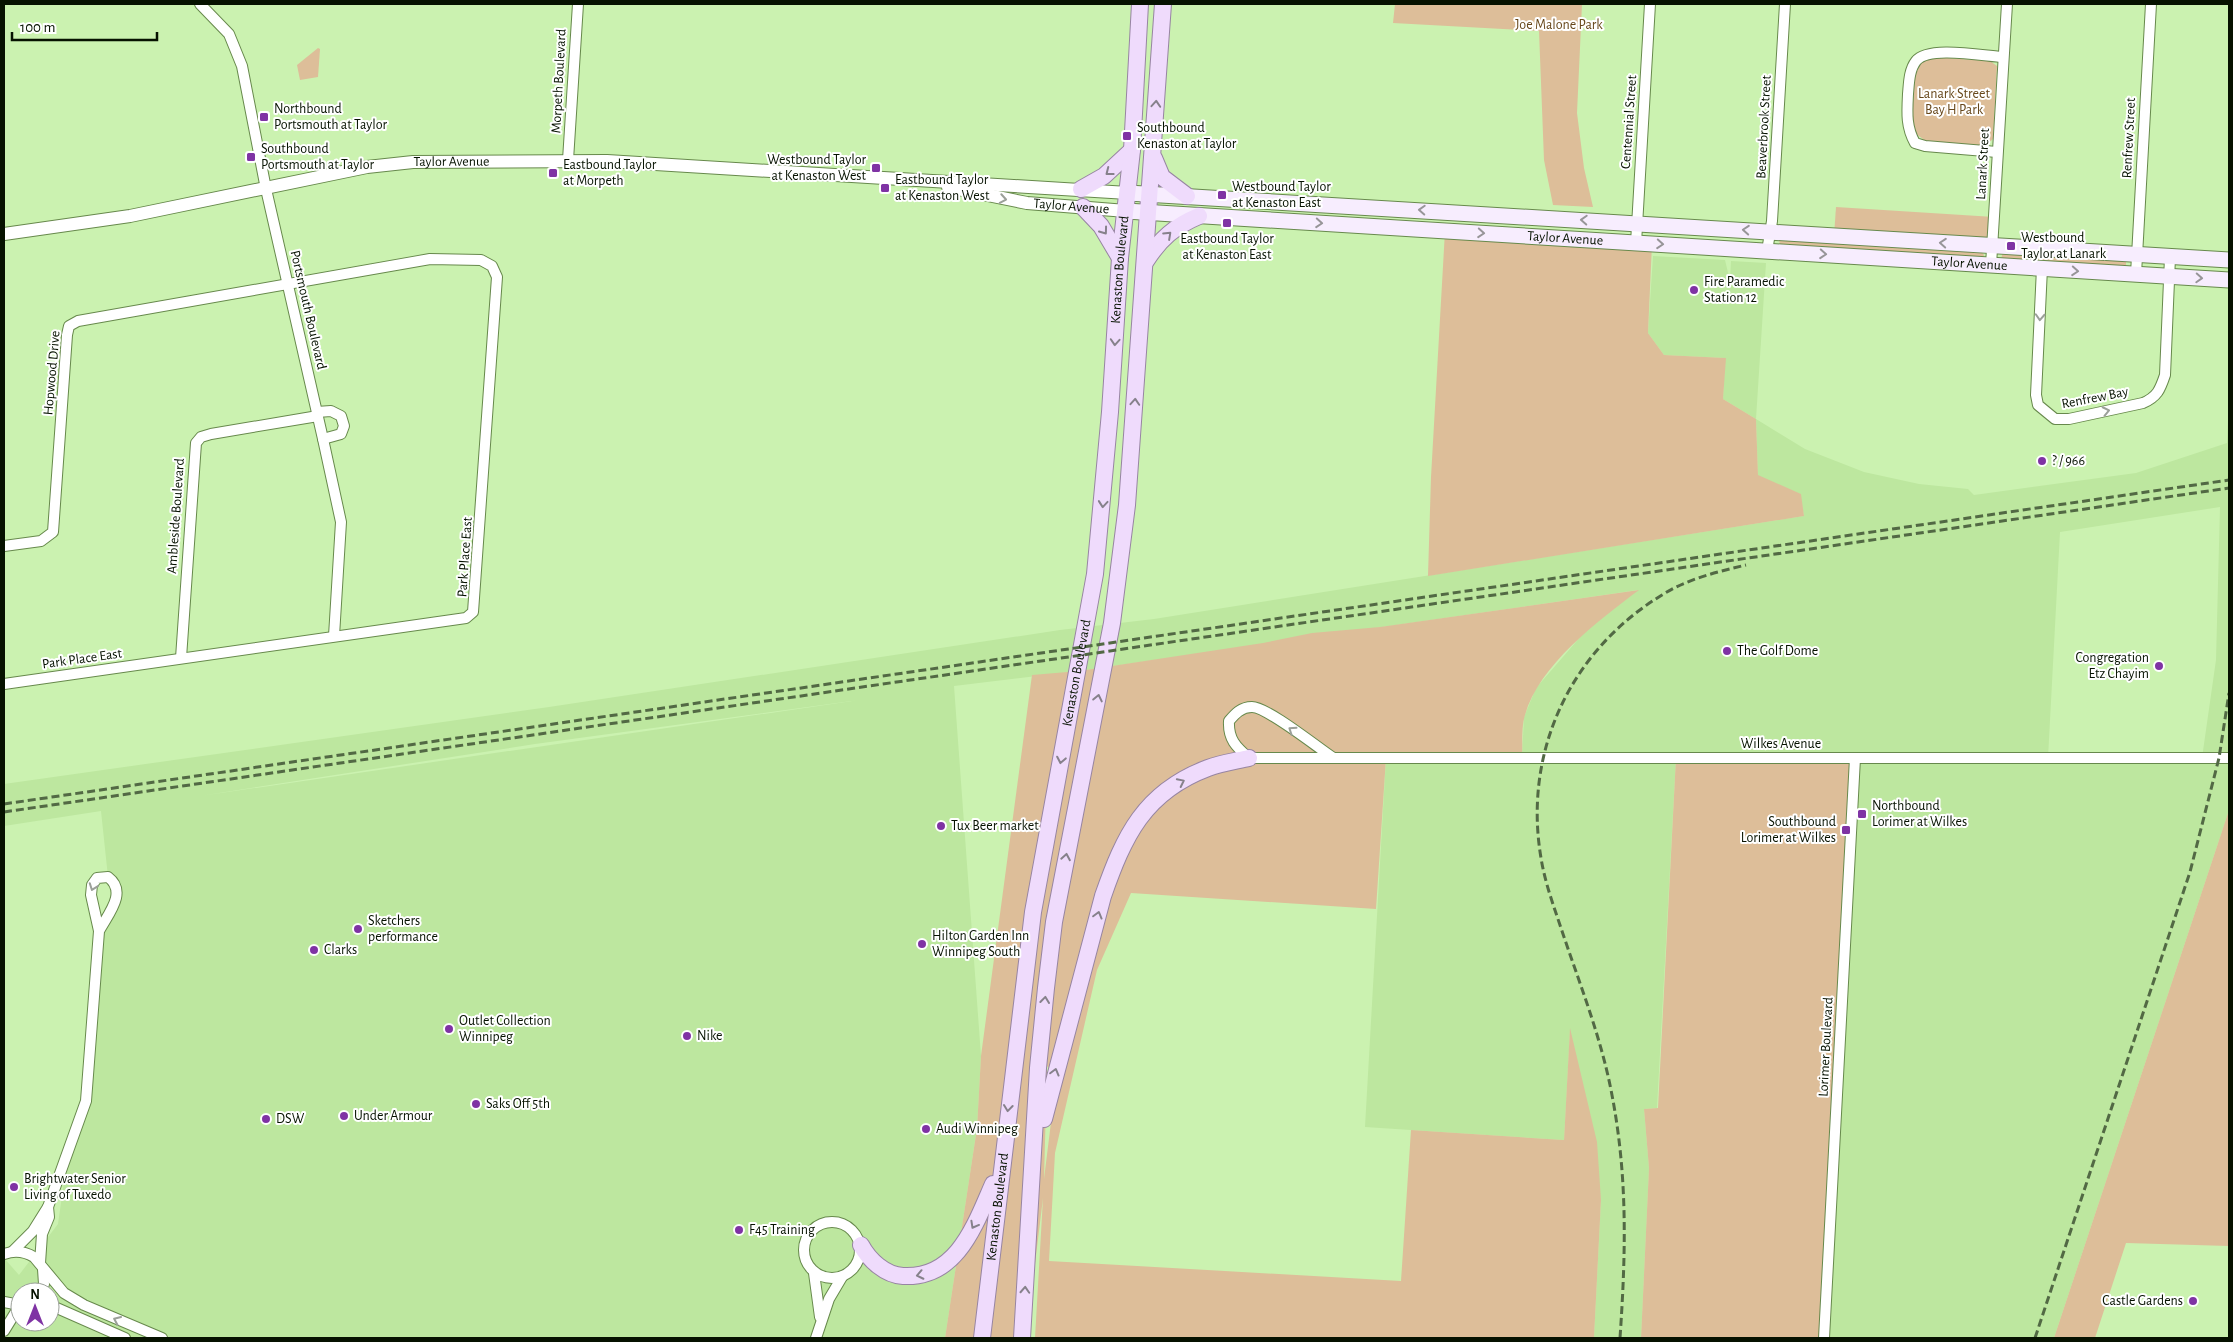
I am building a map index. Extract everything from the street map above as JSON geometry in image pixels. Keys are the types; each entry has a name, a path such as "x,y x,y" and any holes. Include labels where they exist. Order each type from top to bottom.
{"main road":[{"name":"Kenaston Boulevard","path":"982,1338 1000,1168 1033,912 1095,574 1107,460 1120,258 1132,150 1140,4"},
{"name":"Kenaston Boulevard","path":"1022,1338 1043,1013 1054,922 1104,668 1119,572 1131,459 1163,4"},
{"path":"1081,189 1104,176 1132,150"},
{"path":"1153,153 1162,176 1187,196"},
{"name":"Taylor Avenue","path":"1128,193 2229,260"},
{"path":"1083,207 1101,226 1120,258"},
{"name":"Taylor Avenue","path":"1126,211 2229,280"},
{"path":"1145,263 1154,248 1168,234 1199,216"},
{"path":"1031,1188 1048,1095 1103,896 1116,860 1133,825 1149,804 1169,788 1208,768 1249,758"},
{"path":"861,1245 868,1258 897,1276 917,1277 937,1270 960,1249 977,1220 1000,1168"}],"street":[{"name":"Portsmouth Boulevard","path":"200,4 229,34 240,60 266,189 341,522 334,636"},
{"name":"Morpeth Boulevard","path":"568,160 578,4"},
{"name":"Centennial Street","path":"1636,242 1650,4"},
{"name":"Beaverbrook Street","path":"1767,251 1770,232 1785,4"},
{"name":"Lanark Street","path":"1991,265 2006,4"},
{"name":"Renfrew Street","path":"2136,274 2151,4"},
{"path":"1998,152 1925,146 1915,143 1909,133 1907,120 1910,75 1915,62 1922,55 1934,52 2003,58"},
{"name":"Taylor Avenue","path":"4,234 130,216 367,167 404,163 568,160 904,178 1128,193"},
{"name":"Taylor Avenue","path":"904,178 1027,203 1126,211"},
{"name":"Renfrew Bay","path":"2042,268 2036,395 2038,405 2045,413 2055,419 2069,419 2143,403 2153,398 2160,390 2165,375 2170,257"},
{"name":"Park Place East","path":"4,684 466,618 473,612 497,277 492,266 481,260 430,259 288,284"},
{"name":"Hopwood Drive","path":"4,546 41,541 53,532 67,335 70,326 78,321 288,284"},
{"path":"318,414 331,411 341,416 344,426 341,434 323,439"},
{"name":"Ambleside Boulevard","path":"181,658 196,443 200,437 211,434 318,414"},
{"path":"1249,758 1234,744 1229,730 1229,721 1238,711 1251,707 1268,713 1332,757"},
{"name":"Wilkes Avenue","path":"1249,758 2229,758"},
{"name":"Lorimer Boulevard","path":"1824,1338 1856,758"},
{"path":"8,1253 33,1231 48,1207 86,1100 99,931 90,896 92,885 97,878 108,877 115,882 118,890 114,904 99,931"},
{"path":"44,1282 41,1266 42,1234 49,1217 48,1207"},
{"path":"816,1338 820,1320 842,1277 856,1266 861,1245 853,1231 845,1225 827,1223 818,1226 811,1232 804,1250 806,1259 814,1273 820,1320"},
{"path":"8,1253 28,1253 64,1293 84,1305 162,1338"},
{"path":"814,1273 833,1278 842,1277"},
{"path":"60,1309 125,1338"}],"shaded area":[{"path":"1653,256 1725,260 1730,281 1731,261 1766,263 1756,419 1723,399 1725,358 1664,355 1648,333"},
{"path":"2229,397 2229,810 2054,1338 1824,1338 1676,758 1657,1108 1644,1109 1649,1168 1641,1338 1594,1338 1601,1200 1570,1031 1564,1140 1365,1127 1386,758 1522,757 1524,717 1536,688 1588,628 1638,590 1079,671 954,686 981,1056 977,1128 945,1338 4,1338 4,1258 19,1275 58,1224 68,1154 79,1124 99,931 118,889 108,877 101,811 4,826 4,784 549,707 1060,630 1154,619 1804,516 1800,494 1758,476 1756,419 1805,449 1864,472 1919,484 1968,489 1974,495 2136,473 2227,443","holes":["2220,507 2216,660 2202,758 2048,758 2060,532","859,700 200,796 535,744"]}],"green space":[{"name":"Joe Malone Park","path":"1395,4 1582,4 1577,113 1584,168 1593,207 1553,205 1544,160 1539,31 1393,23"},
{"path":"318,48 320,49 318,77 300,80 297,65"},
{"name":"Lanark Street Bay H Park","path":"1933,57 1990,61 1997,66 1993,139 1985,146 1927,142 1915,133 1912,117 1915,75 1921,63"},
{"path":"1836,207 1994,217 1992,246 1834,236"},
{"path":"1445,231 1652,244 1648,333 1664,355 1726,358 1723,399 1756,419 1758,475 1801,494 1804,516 1428,576 1431,477"},
{"path":"1779,240 1981,251 1984,255 1983,258 1780,245"},
{"path":"2003,252 2126,261 2126,266 2001,259"},
{"path":"1639,590 1606,615 1572,645 1543,679 1532,697 1525,715 1522,757 1331,757 1386,758 1376,909 1131,893 1097,970 1055,1153 1049,1261 1401,1281 1411,1130 1564,1140 1570,1028 1597,1142 1601,1200 1594,1338 1035,1338 1043,1198 1026,1338 945,1338 977,1128 981,1056 1032,675 1079,671 1263,643 1312,633 1380,627","holes":["1047,1066 1050,1069 1054,1098 1044,1179"]},
{"path":"1676,757 1855,758 1824,1338 1641,1338 1649,1168 1644,1109 1658,1108"},
{"path":"2229,810 2229,1246 2126,1243 2095,1338 2054,1338"}],"railway":[{"path":"4,804 2229,480"},
{"path":"4,812 2229,488"},
{"path":"1620,1338 1624,1274 1624,1211 1623,1180 1616,1117 1600,1046 1547,886 1541,858 1537,819 1539,780 1547,743 1560,708 1579,675 1602,645 1630,618 1672,589 1702,577 1746,565"},
{"path":"2035,1338 2190,872 2219,758 2229,693"}],"place":[{"name":"Northbound Portsmouth at Taylor","path":"264,117"},
{"name":"Southbound Kenaston at Taylor","path":"1127,136"},
{"name":"Southbound Portsmouth at Taylor","path":"251,157"},
{"name":"Westbound Taylor at Kenaston West","path":"876,168"},
{"name":"Eastbound Taylor at Morpeth","path":"553,173"},
{"name":"Eastbound Taylor at Kenaston West","path":"885,188"},
{"name":"Westbound Taylor at Kenaston East","path":"1222,195"},
{"name":"Eastbound Taylor at Kenaston East","path":"1227,223"},
{"name":"Westbound Taylor at Lanark","path":"2011,246"},
{"name":"Fire Paramedic Station 12","path":"1694,290"},
{"name":"? / 966","path":"2042,461"},
{"name":"The Golf Dome","path":"1727,651"},
{"name":"Congregation Etz Chayim","path":"2159,666"},
{"name":"Northbound Lorimer at Wilkes","path":"1862,814"},
{"name":"Tux Beer market","path":"941,826"},
{"name":"Southbound Lorimer at Wilkes","path":"1846,830"},
{"name":"Sketchers performance","path":"358,929"},
{"name":"Hilton Garden Inn Winnipeg South","path":"922,944"},
{"name":"Clarks","path":"314,950"},
{"name":"Outlet Collection Winnipeg","path":"449,1029"},
{"name":"Nike","path":"687,1036"},
{"name":"Saks Off 5th","path":"476,1104"},
{"name":"Under Armour","path":"344,1116"},
{"name":"DSW","path":"266,1119"},
{"name":"Audi Winnipeg","path":"926,1129"},
{"name":"Brightwater Senior Living of Tuxedo","path":"14,1187"},
{"name":"F45 Training","path":"739,1230"},
{"name":"Castle Gardens","path":"2193,1301"}]}
